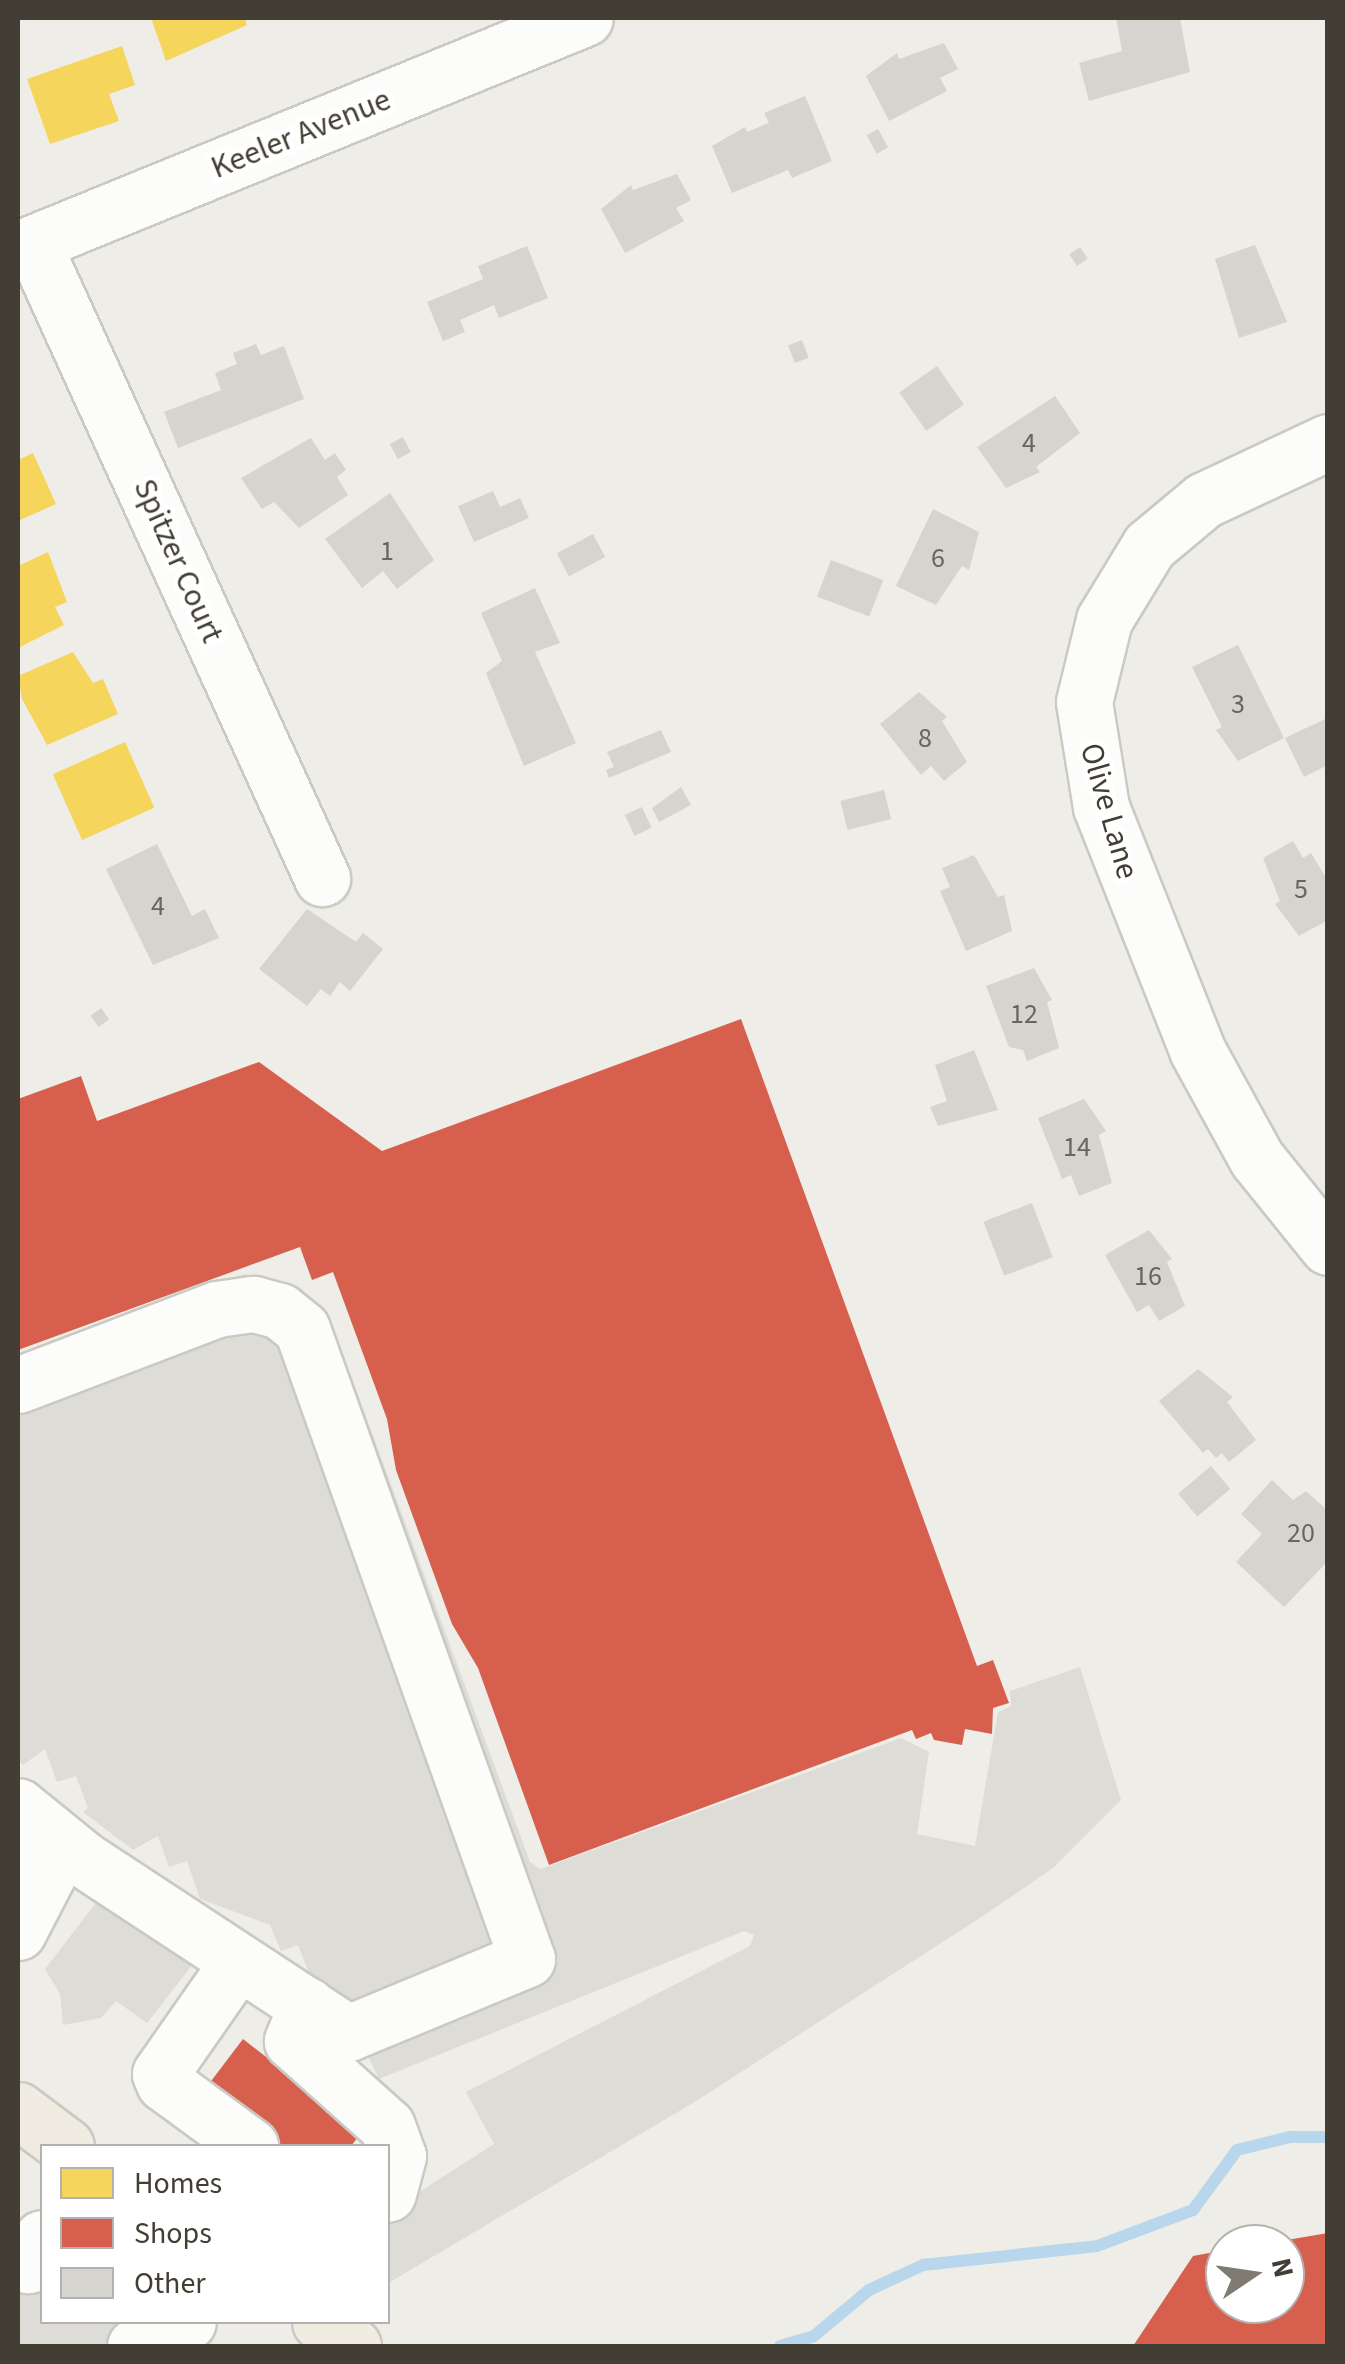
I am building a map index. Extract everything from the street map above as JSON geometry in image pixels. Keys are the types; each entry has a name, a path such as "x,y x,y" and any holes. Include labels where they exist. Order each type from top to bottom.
{"main road":[{"path":"18,2110 63,2144"},
{"path":"323,2324 354,2346"}],"street":[{"name":"Keeler Avenue","path":"25,246 585,18"},
{"name":"Spitzer Court","path":"25,246 322,878"},
{"name":"Olive Lane","path":"1328,442 1204,500 1149,546 1104,620 1084,702 1101,807 1197,1050 1257,1159 1328,1246"},
{"path":"18,1385 217,1309 254,1304 280,1311 302,1329 316,1359 527,1959 348,2033 27,1825"},
{"path":"18,1932 46,1876 27,1825"},
{"path":"238,1962 160,2074 248,2144"},
{"path":"307,2005 292,2041 387,2126 398,2156 390,2186"},
{"path":"18,2259 28,2266 40,2242"},
{"path":"135,2346 184,2324"}],"shaded area":[{"path":"244,1274 293,1285 329,1316 530,1862 541,1869 901,1738 929,1752 917,1834 975,1846 998,1712 1011,1706 1010,1691 1080,1667 1121,1800 1053,1868 989,1912 693,2103 390,2282 390,2211 494,2144 466,2092 750,1946 754,1935 744,1931 379,2079 364,2048 304,1981 309,1973 298,1945 281,1951 270,1925 200,1899 187,1861 169,1867 158,1836 133,1850 83,1812 88,1808 76,1776 57,1782 45,1749 23,1765 18,1761 18,1354"},
{"path":"102,1895 193,1964 147,2023 116,2001 101,2018 63,2025 60,1994 45,1969"},
{"path":"40,2237 40,2324 178,2324 212,2346 18,2346 18,2269"}],"building: Homes":[{"path":"151,18 245,18 247,25 166,61"},
{"path":"122,46 135,85 109,94 119,121 50,144 27,79"},
{"path":"33,453 56,504 18,521 18,460"},
{"path":"48,552 67,602 55,607 64,625 18,648 18,566"},
{"path":"73,652 93,683 103,679 118,714 47,745 22,699 18,676"},
{"path":"125,742 154,808 82,840 53,774"}],"building: Shops":[{"path":"741,1019 977,1666 993,1660 1009,1703 993,1708 992,1734 965,1729 962,1745 934,1740 931,1733 916,1739 912,1730 549,1865 478,1668 452,1624 396,1470 387,1419 333,1272 312,1280 300,1247 18,1350 18,1099 81,1076 97,1121 259,1062 382,1151"},
{"path":"243,2039 362,2132 353,2144 270,2144 202,2093"},
{"path":"1328,2233 1328,2346 1133,2346 1193,2256 1205,2254 1205,2324 1305,2324 1305,2237"}],"building: Other":[{"path":"1116,18 1180,18 1190,72 1089,101 1079,63 1122,51"},
{"path":"944,43 958,69 940,78 947,91 889,121 866,76 897,53 899,59"},
{"path":"805,96 832,161 792,178 788,170 732,193 712,146 745,127 747,132 769,123 764,113"},
{"path":"878,129 888,147 877,154 867,135"},
{"path":"677,174 691,200 676,208 684,221 625,253 601,209 631,185 633,190"},
{"path":"1255,245 1287,322 1239,338 1215,259"},
{"path":"527,246 548,298 499,318 494,305 460,320 465,332 443,341 427,302 483,279 478,266"},
{"path":"1080,247 1088,259 1077,266 1069,254"},
{"path":"802,340 809,358 795,363 788,345"},
{"path":"256,344 261,355 284,346 304,399 178,448 164,412 221,390 215,373 237,364 233,353"},
{"path":"937,366 964,405 926,431 899,392"},
{"path":"1055,396 1080,433 1036,467 1040,472 1006,488 977,447"},
{"path":"403,437 411,452 398,459 390,444"},
{"path":"311,438 325,460 335,453 346,470 337,477 348,495 299,528 274,502 262,509 241,478"},
{"path":"493,491 500,507 520,498 529,518 474,542 458,506"},
{"path":"390,493 434,560 397,589 383,571 362,588 325,539"},
{"path":"933,509 979,532 969,570 962,566 936,605 896,586"},
{"path":"593,534 605,557 569,576 557,553"},
{"path":"831,560 883,580 869,616 817,596"},
{"path":"535,588 560,643 535,652 576,743 524,766 486,673 502,661 481,613"},
{"path":"1238,645 1284,738 1238,761 1216,730 1222,727 1192,667"},
{"path":"919,692 947,717 942,721 967,762 944,781 931,766 921,775 880,724"},
{"path":"1325,719 1328,765 1304,777 1285,738"},
{"path":"661,730 671,752 609,778 606,770 614,767 607,752"},
{"path":"681,787 691,805 659,822 652,808"},
{"path":"884,790 891,819 848,830 840,801"},
{"path":"642,807 652,828 635,836 625,815"},
{"path":"1293,841 1303,858 1311,853 1328,881 1328,920 1299,936 1275,904 1280,901 1263,858"},
{"path":"157,844 192,916 205,909 219,938 153,965 106,869"},
{"path":"974,855 998,897 1004,895 1012,931 966,951 940,891 950,887 942,868"},
{"path":"307,909 356,942 363,933 383,949 350,991 340,982 330,996 321,989 307,1006 259,969"},
{"path":"1034,968 1052,1000 1047,1002 1059,1048 1027,1061 1023,1050 1009,1047 986,986"},
{"path":"101,1008 109,1019 99,1027 90,1016"},
{"path":"974,1050 998,1110 938,1126 930,1107 947,1101 935,1065"},
{"path":"1084,1099 1106,1131 1099,1135 1112,1183 1079,1196 1071,1175 1062,1179 1038,1118"},
{"path":"1032,1203 1053,1257 1004,1276 983,1222"},
{"path":"1149,1230 1172,1259 1167,1262 1185,1306 1159,1321 1149,1305 1137,1312 1105,1255"},
{"path":"1198,1369 1233,1397 1227,1402 1256,1440 1229,1462 1222,1453 1216,1458 1208,1449 1203,1453 1159,1401"},
{"path":"1211,1466 1230,1489 1197,1517 1178,1494"},
{"path":"1272,1480 1293,1500 1306,1491 1328,1511 1328,1561 1284,1607 1236,1562 1262,1534 1241,1514"}],"waterway":[{"path":"780,2346 814,2336 869,2290 923,2265 1097,2246 1193,2210 1237,2150 1290,2137 1328,2137"}]}
